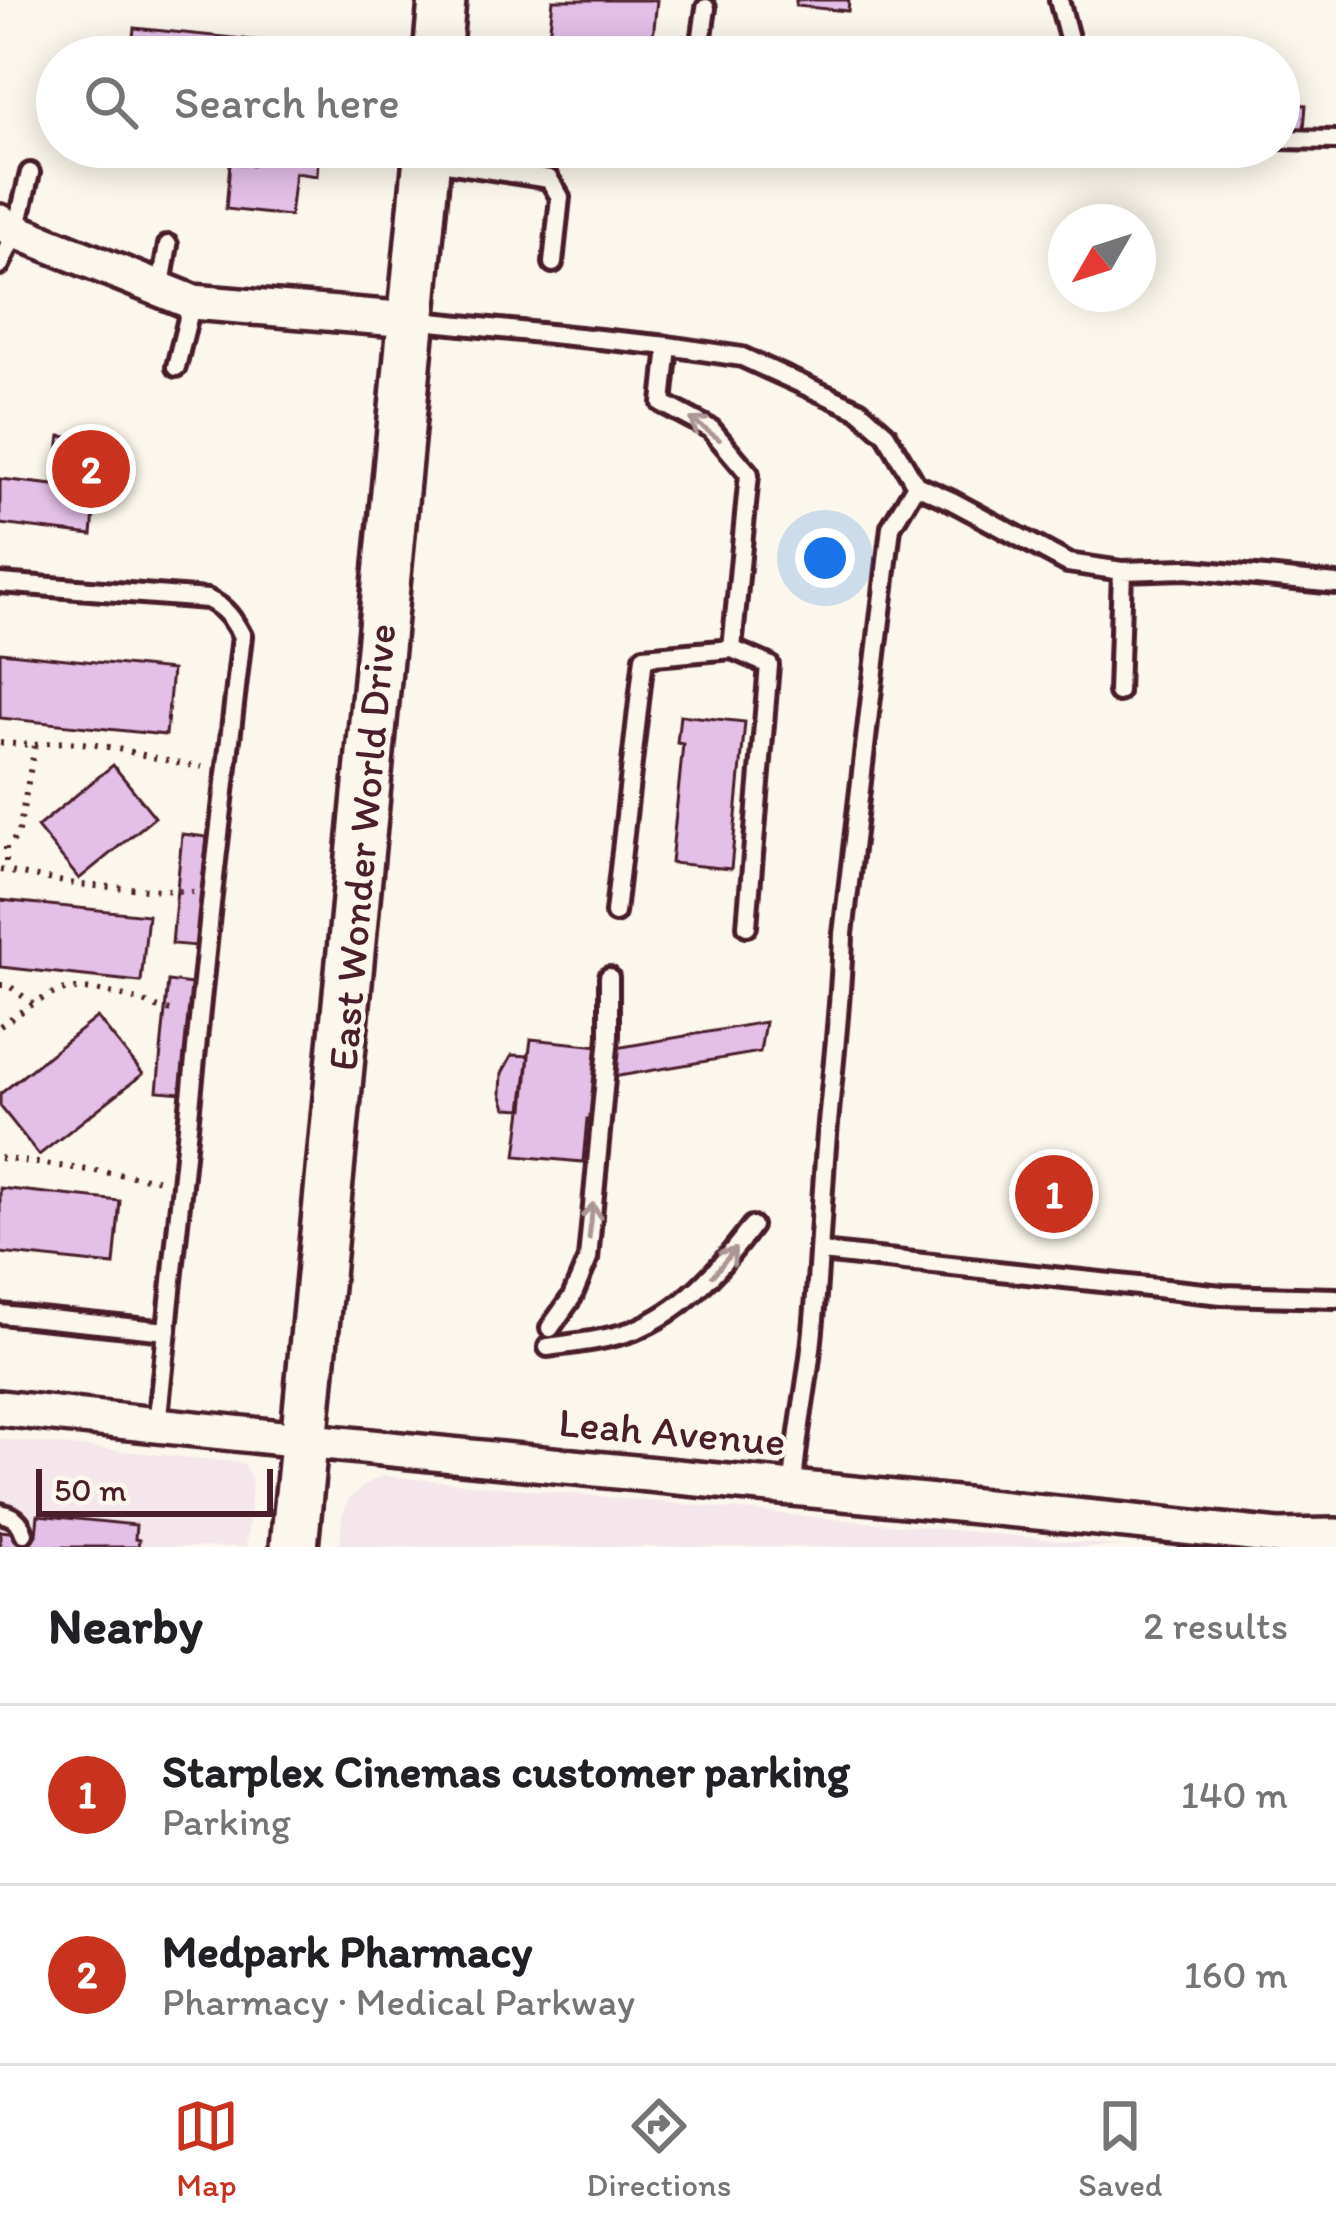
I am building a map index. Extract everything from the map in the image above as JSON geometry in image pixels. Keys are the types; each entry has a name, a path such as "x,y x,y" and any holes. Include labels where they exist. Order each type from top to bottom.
{"main road":[{"path":"438,36 442,0"},
{"name":"East Wonder World Drive","path":"294,1547 426,168"}],"street":[{"path":"8,227 176,296 411,320"},
{"name":"Leah Avenue","path":"0,1408 305,1442 794,1486 1230,1540 1336,1536"}],"lane":[{"path":"1059,0 1068,36"},
{"path":"702,36 706,8"},
{"path":"1300,139 1336,140"},
{"path":"497,168 548,179 560,197 553,263"},
{"path":"0,265 8,227 30,173"},
{"path":"168,245 176,296 176,367"},
{"path":"411,320 742,357 859,410 886,434 916,485 1068,563 1122,572 1185,569 1336,584"},
{"path":"668,346 662,403 711,429 749,475 732,649"},
{"path":"794,1486 821,1252 843,934 888,551 891,527 916,485"},
{"path":"1118,692 1122,572"},
{"path":"0,583 207,599 222,606 242,637 157,1426"},
{"path":"615,913 644,657 732,649 769,664 747,926"},
{"path":"608,977 609,1036 588,1259 549,1337 632,1331 664,1315 712,1277 752,1226"},
{"path":"821,1252 1222,1295 1336,1298"},
{"path":"0,1314 167,1331"},
{"path":"0,1513 13,1516 24,1533"}],"path":[{"path":"0,742 35,745 61,740 227,770"},
{"path":"35,745 18,836 6,847 3,870 99,887 212,893"},
{"path":"0,985 8,985 33,1004"},
{"path":"0,1026 55,991 82,987 141,1000 157,1010 201,1013"},
{"path":"0,1158 183,1183"}],"shaded area":[{"path":"0,1439 243,1463 252,1486 246,1547 0,1547"},
{"path":"383,1476 1128,1547 340,1547 349,1499"}],"building":[{"path":"553,0 657,0 653,36 549,36"},
{"path":"796,0 849,0 848,11 796,6"},
{"path":"134,28 214,36 133,36"},
{"path":"1300,105 1306,105 1304,129 1300,129"},
{"path":"230,168 318,168 317,176 295,173 290,216 226,209"},
{"path":"60,436 129,444 124,494 96,490 92,535 0,524 0,479 54,485"},
{"path":"0,652 172,670 166,735 0,718"},
{"path":"680,715 745,722 731,869 671,863 683,744 677,743"},
{"path":"113,765 155,817 79,879 37,827"},
{"path":"182,834 207,837 196,946 172,944"},
{"path":"0,900 148,915 141,982 0,967"},
{"path":"168,981 192,984 182,1093 157,1091"},
{"path":"97,1017 143,1074 39,1155 0,1106 0,1094"},
{"path":"765,1022 760,1052 596,1080 599,1051"},
{"path":"531,1039 600,1046 583,1162 516,1156"},
{"path":"512,1055 529,1056 524,1109 506,1108 501,1093 502,1073"},
{"path":"0,1188 120,1201 114,1265 0,1253"},
{"path":"38,1515 136,1525 138,1547 0,1547 0,1531 36,1535"}],"place":[{"name":"Medpark Pharmacy","path":"91,469"},
{"name":"Starplex Cinemas customer parking","path":"1054,1194"}]}
